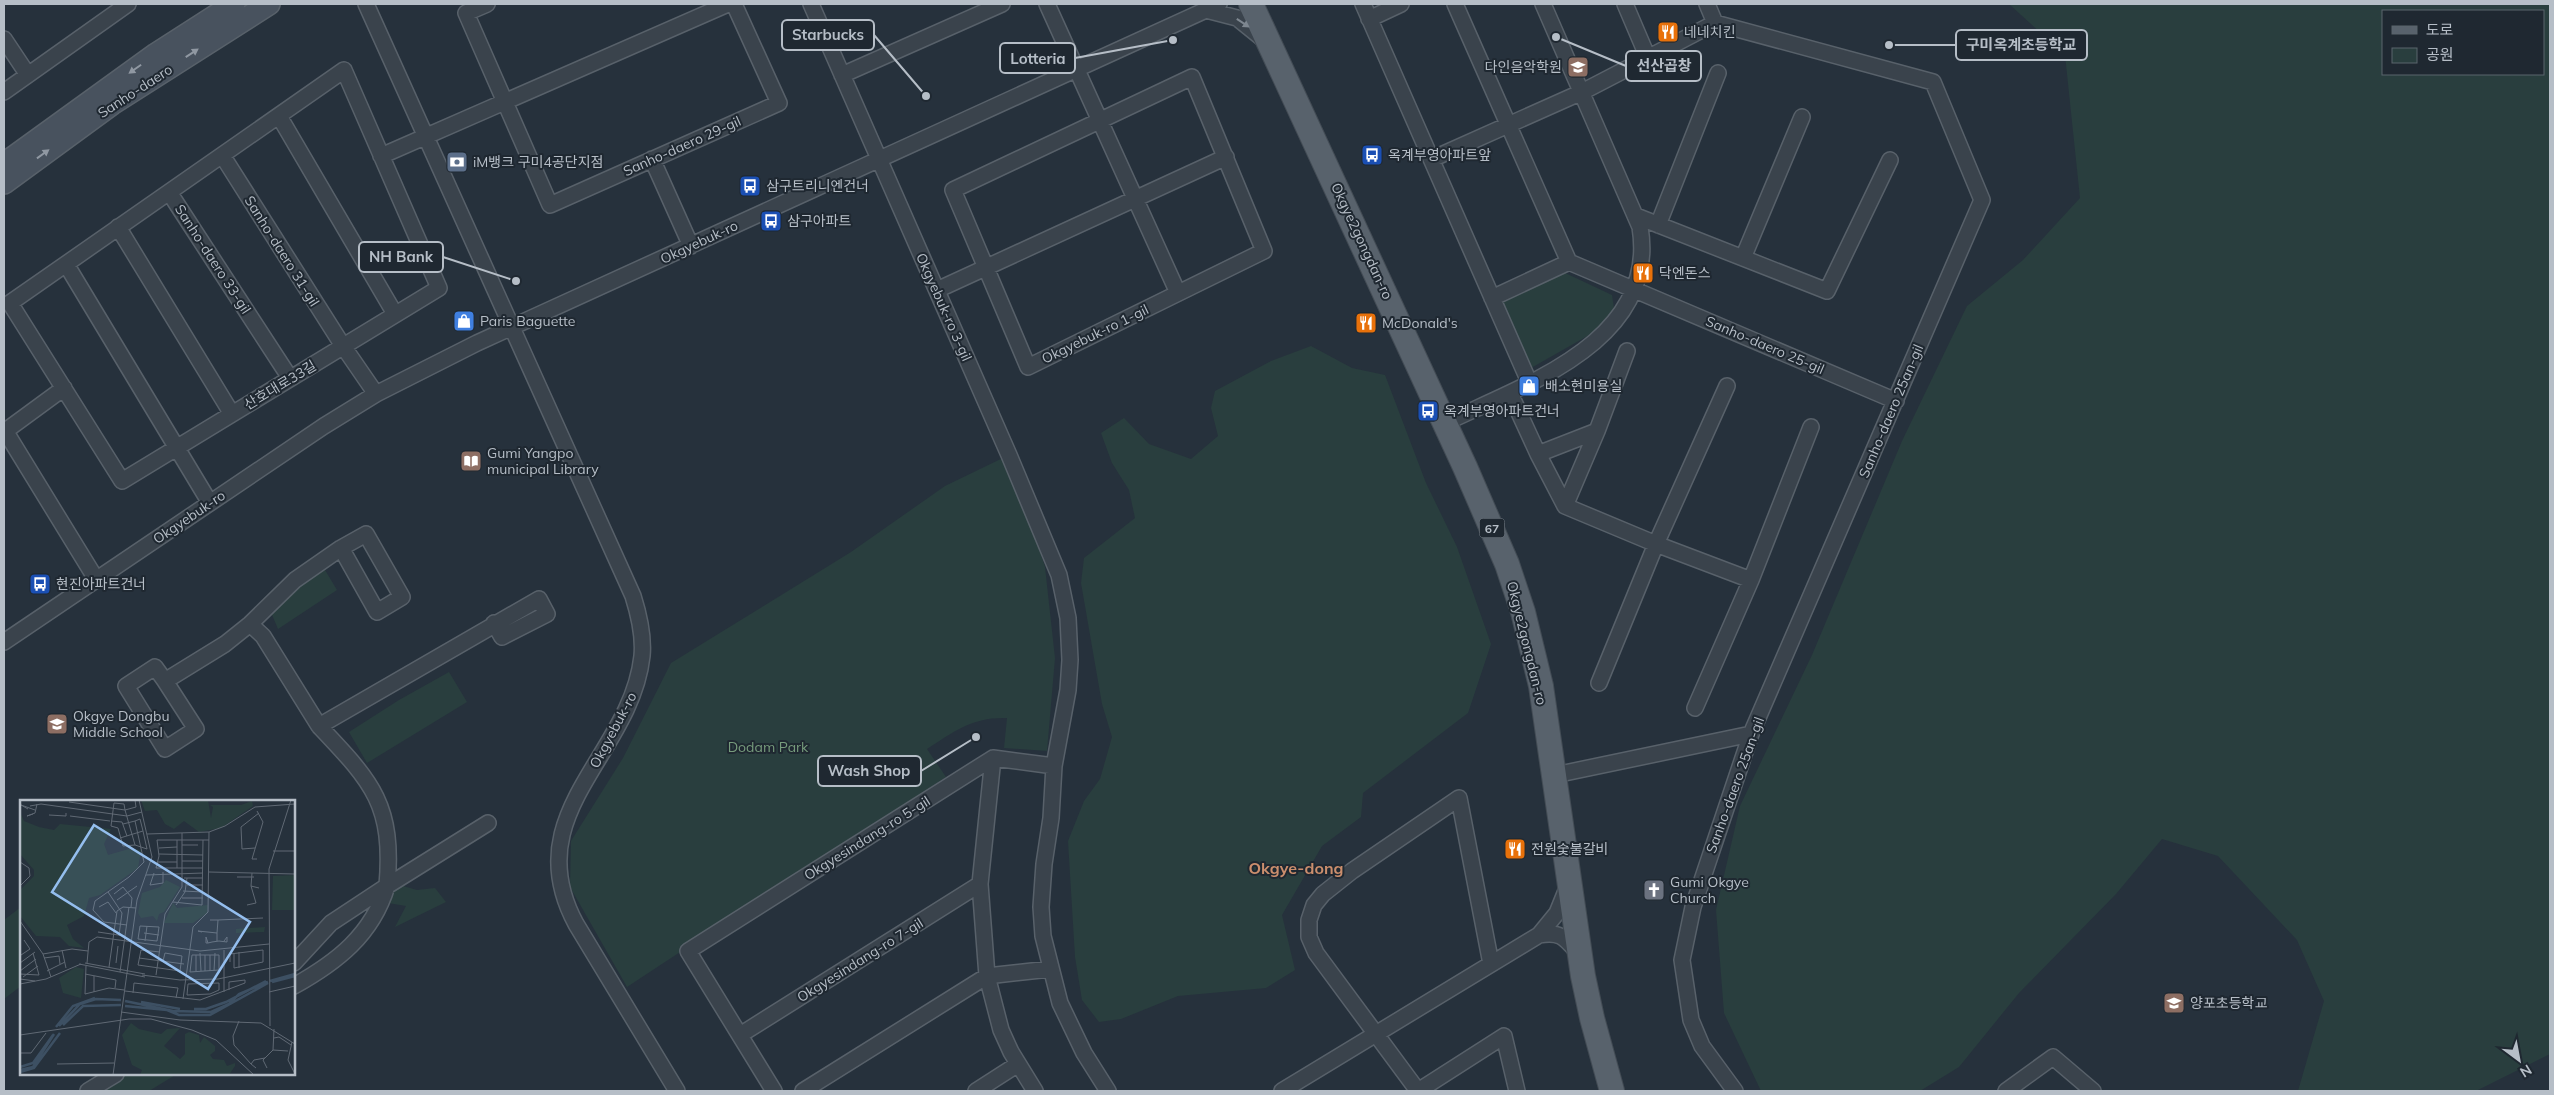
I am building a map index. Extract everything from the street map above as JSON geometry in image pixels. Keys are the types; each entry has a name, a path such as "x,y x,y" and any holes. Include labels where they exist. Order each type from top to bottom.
{"main road":[{"name":"Okgye2gongdan-ro","path":"1251,4 1514,553 1540,634 1558,711 1569,882 1592,1018 1612,1091"},
{"name":"Okgye2gongdan-ro","path":"1268,4 1450,420"},
{"name":"Okgye2gongdan-ro","path":"1561,774 1588,930 1607,1024 1625,1091"}],"street":[{"path":"4,92 128,4"},
{"name":"Sanho-daero","path":"4,164 148,60 234,4"},
{"name":"Sanho-daero","path":"4,183 112,104 269,4"},
{"path":"366,4 512,328"},
{"name":"Sanho-daero 29-gil","path":"487,4 466,14 550,205 779,103 734,4"},
{"path":"169,192 344,70 382,156 728,4"},
{"path":"811,4 880,159"},
{"path":"842,75 1002,4"},
{"path":"1047,4 1178,293"},
{"path":"1363,4 1530,384"},
{"path":"1369,19 1401,4"},
{"path":"1455,4 1510,124 1569,262 1492,298"},
{"path":"1450,420 1530,384 1582,354 1608,328 1634,290 1643,245 1636,216 1543,4"},
{"path":"1624,4 1648,58"},
{"path":"1707,4 1715,23"},
{"path":"1432,159 1582,92 1715,23 1720,4"},
{"path":"1212,7 1237,18 1273,49"},
{"name":"Okgyebuk-ro","path":"4,642 305,438 376,394 477,343 1212,7"},
{"name":"Sanho-daero 25an-gil","path":"1715,23 1933,82 1982,200 1751,734 1693,907 1682,960 1691,1020 1702,1046 1735,1091"},
{"path":"4,39 28,75"},
{"path":"1658,225 1718,73"},
{"name":"Okgyebuk-ro 1-gil","path":"1192,77 1226,157 1264,250 1028,367 952,190 1192,77"},
{"path":"279,116 395,314"},
{"path":"1743,258 1802,117"},
{"name":"Sanho-daero 31-gil","path":"222,155 343,346"},
{"name":"산호대로33길","path":"177,448 439,288 382,156"},
{"path":"936,290 1226,157"},
{"path":"652,159 691,246"},
{"name":"Okgyebuk-ro 3-gil","path":"880,159 1009,454 1059,575 1068,618 1068,690 1054,766"},
{"path":"1636,216 1827,291 1890,160"},
{"name":"Sanho-daero 33-gil","path":"177,448 122,481 10,303 169,192 290,378"},
{"path":"118,228 232,414"},
{"name":"Sanho-daero 25-gil","path":"1569,262 1896,401"},
{"path":"66,264 210,503"},
{"name":"Okgyebuk-ro","path":"512,328 633,596 640,617 642,636 639,672 629,701 565,820 558,853 564,898 576,924 677,1091"},
{"path":"343,346 376,394"},
{"path":"1564,506 1597,431 1627,351"},
{"path":"1599,683 1656,544 1727,386"},
{"path":"64,388 4,431 96,579"},
{"path":"1510,393 1564,506 1751,580"},
{"path":"1695,708 1751,580 1811,427"},
{"path":"1538,454 1597,431"},
{"path":"165,682 225,644 250,624 294,580 341,548 366,534 402,597 377,612 341,548"},
{"path":"319,726 494,623"},
{"path":"250,624 263,636 319,726 365,776 375,792 382,810 388,847 387,886 376,914 357,940 338,958 295,985"},
{"path":"155,667 165,682 196,729 165,749 126,686 155,667"},
{"path":"1561,774 1751,734"},
{"path":"1034,1091 1001,1030 987,976 980,884 994,758 1054,766 1041,907 1043,936 1060,1002 1070,1025 1108,1091"},
{"name":"Okgyesindang-ro 5-gil","path":"740,1035 688,951 994,758"},
{"path":"1491,964 1459,798 1336,883 1314,905 1312,911 1308,929 1316,953 1418,1091 1504,1036 1517,1091"},
{"path":"295,961 331,923 488,823"},
{"path":"1539,935 1556,913 1569,882"},
{"name":"Okgyesindang-ro 7-gil","path":"740,1035 980,884"},
{"path":"1282,1091 1539,935 1551,932 1560,934 1580,955"},
{"path":"803,1091 987,976 1050,969"},
{"path":"740,1035 774,1091"},
{"path":"2006,1091 2053,1057 2092,1091"},
{"path":"976,1091 1018,1064"},
{"path":"88,1091 114,1075"}],"green space":[{"path":"2009,4 2550,4 2550,1054 2476,1091 2298,1091 2324,1001 2297,940 2218,856 2162,839 2116,894 2019,993 1959,1067 1920,1091 1761,1091 1724,1013 1716,910 1740,806 1812,655 1902,441 1967,306 2023,260 2080,198 2065,55"},
{"path":"1563,272 1612,295 1615,315 1598,330 1531,368 1502,300"},
{"path":"1311,346 1352,368 1385,375 1426,483 1457,547 1491,644 1468,713 1363,793 1361,817 1322,846 1282,915 1295,970 1266,988 1178,996 1121,1019 1099,1022 1082,1000 1075,957 1068,841 1084,801 1100,779 1112,737 1102,704 1081,583 1084,558 1135,518 1129,490 1112,463 1101,433 1124,418 1149,444 1191,459 1218,436 1211,408 1215,391 1271,361"},
{"name":"Dodam Park","path":"1009,455 1045,567 1055,658 1047,751 1004,748 1007,718 984,720 955,731 927,749 946,777 627,987 570,887 571,841 623,758 671,663 851,552 945,486"},
{"path":"325,570 337,590 278,629 270,610 300,583"},
{"path":"449,672 467,702 367,763 349,732 399,700"},
{"path":"396,884 417,890 435,888 446,902 395,927 406,906 388,903 393,887"},
{"path":"20,908 20,987 4,999 4,920"},
{"path":"114,1075 175,1075 149,1091 88,1091"}],"place":[{"name":"네네치킨","path":"1668,32"},
{"name":"선산곱창","path":"1556,37"},
{"name":"Lotteria","path":"1173,40"},
{"name":"구미옥계초등학교","path":"1889,45"},
{"name":"다인음악학원","path":"1578,67"},
{"name":"Starbucks","path":"926,96"},
{"name":"옥계부영아파트앞","path":"1372,155"},
{"name":"iM뱅크 구미4공단지점","path":"457,162"},
{"name":"삼구트리니엔건너","path":"750,186"},
{"name":"삼구아파트","path":"771,221"},
{"name":"닥엔돈스","path":"1643,273"},
{"name":"NH Bank","path":"516,281"},
{"name":"Paris Baguette","path":"464,321"},
{"name":"McDonald's","path":"1366,323"},
{"name":"배소현미용실","path":"1529,386"},
{"name":"옥계부영아파트건너","path":"1428,411"},
{"name":"Gumi Yangpo municipal Library","path":"471,461"},
{"name":"현진아파트건너","path":"40,584"},
{"name":"Okgye Dongbu Middle School","path":"57,724"},
{"name":"Wash Shop","path":"976,737"},
{"name":"전원숯불갈비","path":"1515,849"},
{"name":"Gumi Okgye Church","path":"1654,890"},
{"name":"양포초등학교","path":"2174,1003"}],"district":[{"name":"Okgye-dong","path":"1296,868"}]}
